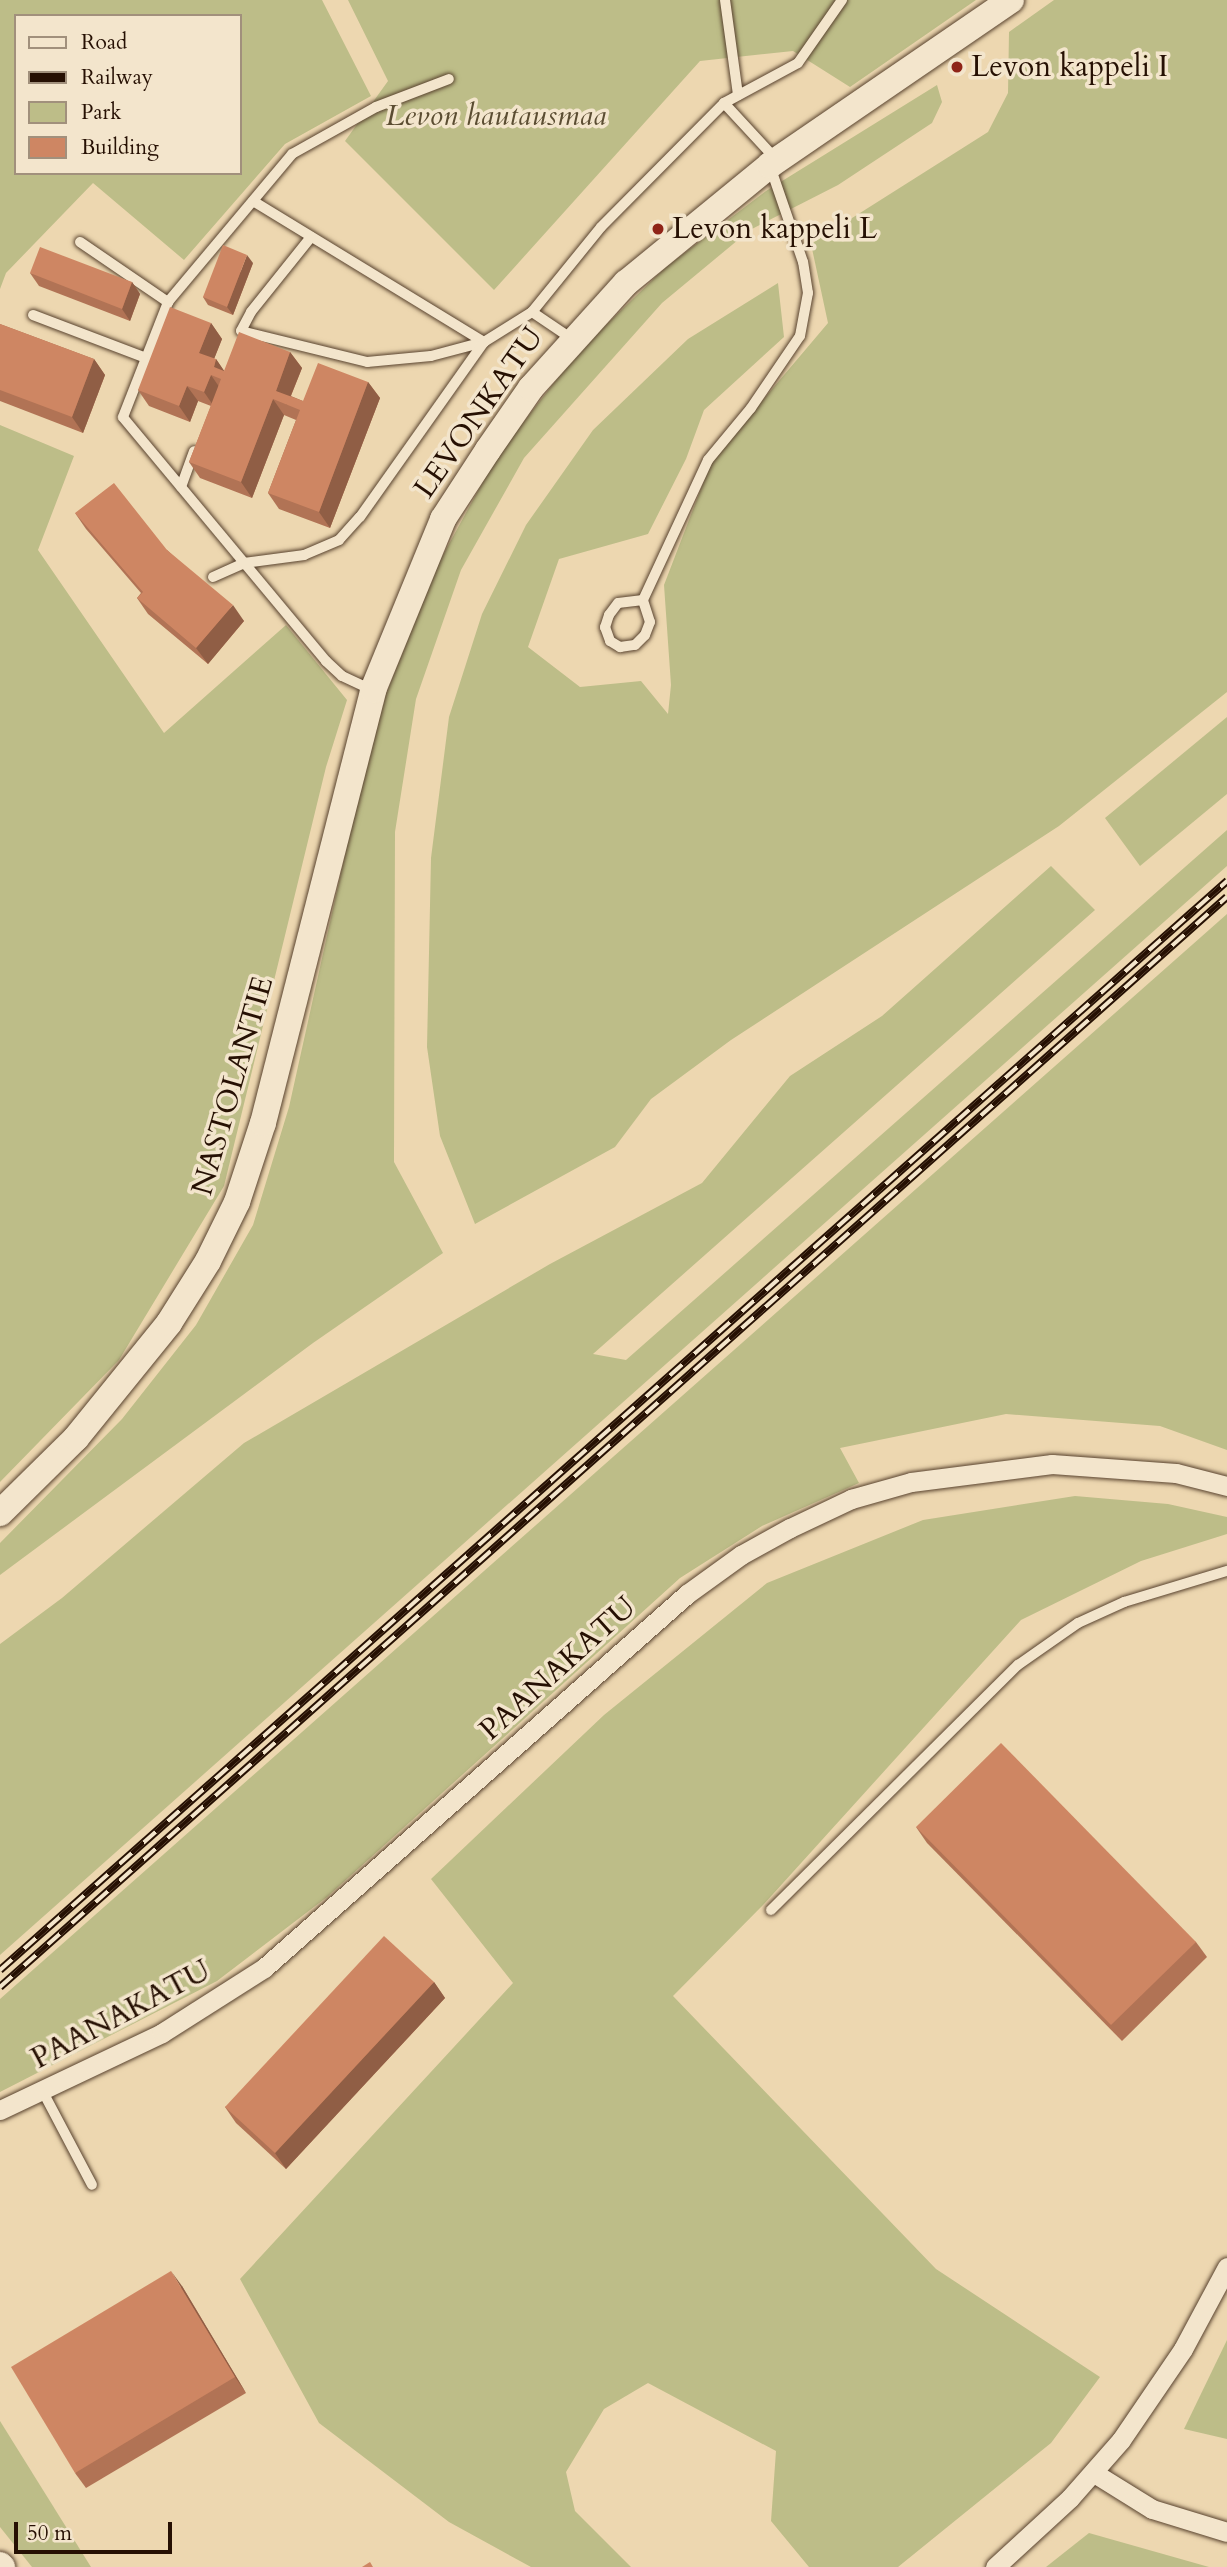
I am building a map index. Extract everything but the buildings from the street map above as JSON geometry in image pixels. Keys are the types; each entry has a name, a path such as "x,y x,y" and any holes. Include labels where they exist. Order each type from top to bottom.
{"main road":[{"name":"LEVONKATU","path":"373,691 443,519 531,388 572,340 626,283 774,163 1011,0"},
{"name":"NASTOLANTIE","path":"0,1513 76,1438 169,1323 208,1261 237,1202 263,1123 373,691"}],"street":[{"name":"PAANAKATU","path":"0,2110 162,2033 264,1968 687,1594 741,1555 790,1528 851,1499 911,1482 1052,1464 1176,1473 1227,1486"},
{"path":"995,2567 1094,2473 1183,2349 1227,2267"},
{"path":"1094,2473 1152,2509 1227,2532"}],"lane":[{"path":"725,0 738,95"},
{"path":"311,237 251,312 241,331 367,362 431,356 484,342 532,312 601,227 723,103 798,64 842,0"},
{"path":"373,691 342,676 326,661 123,417 168,302 292,154 335,127 449,79"},
{"path":"643,600 618,603 609,615 605,627 610,641 620,648 635,645 645,635 650,622 643,600 708,460 751,408 800,336 808,293 805,272 774,163 723,103"},
{"path":"253,201 484,342"},
{"path":"80,242 168,302"},
{"path":"532,312 572,340"},
{"path":"33,315 146,358"},
{"path":"213,577 244,563 304,555 340,540 368,507 484,342"},
{"path":"181,487 199,439"},
{"path":"771,1910 1018,1665 1078,1623 1124,1602 1227,1571"},
{"path":"42,2090 92,2185"}],"green space":[{"path":"0,0 322,0 371,96 285,144 184,260 93,183 6,273 0,289"},
{"name":"Levon hautausmaa","path":"348,0 976,0 850,87 793,51 700,61 494,290 345,141 388,81"},
{"path":"1054,0 1227,0 1227,692 1059,826 731,1040 651,1099 615,1147 475,1224 440,1136 427,1047 431,858 449,717 482,614 526,525 593,430 688,339 778,283 784,337 704,410 686,459 648,534 559,559 528,647 580,687 641,681 668,714 671,685 664,585 712,460 828,323 811,244 988,132 1008,93 1009,32"},
{"path":"937,85 942,102 932,123 838,185 750,230 662,303 524,458 461,570 416,699 395,832 394,1162 443,1253 313,1343 0,1575 0,1543 122,1419 196,1325 253,1225 289,1107 356,805 386,694 437,566 497,456 578,352 666,267 766,191"},
{"path":"0,425 74,456 38,550 164,733 286,625 347,700 326,767 224,1186 119,1360 0,1482"},
{"path":"1227,717 1227,794 1140,866 1105,818"},
{"path":"1227,830 1227,866 0,1955 0,1644 62,1598 244,1443 550,1264 702,1183 790,1076 882,1016 1051,866 1095,910 593,1354 626,1360"},
{"path":"1227,914 1227,1450 1160,1426 1006,1414 840,1448 859,1483 762,1526 680,1578 327,1897 217,1981 0,2092 0,1999"},
{"path":"1075,1496 1168,1504 1227,1517 1227,1534 1141,1561 1021,1620 764,1904 673,1996 936,2269 1100,2377 1051,2443 898,2567 809,2567 771,2521 776,2451 648,2383 604,2409 566,2472 575,2511 631,2567 531,2567 449,2522 319,2423 240,2279 513,1983 431,1879 604,1715 767,1583 923,1520"},
{"path":"1227,2340 1227,2439 1184,2429"},
{"path":"0,2421 91,2567 32,2567 0,2527"},
{"path":"1089,2533 1209,2567 1046,2567"}],"railway":[{"path":"0,1970 1227,881"},
{"path":"0,1987 1227,897"}],"place":[{"name":"Levon kappeli I","path":"957,67"},
{"name":"Levon kappeli L","path":"658,229"}]}
